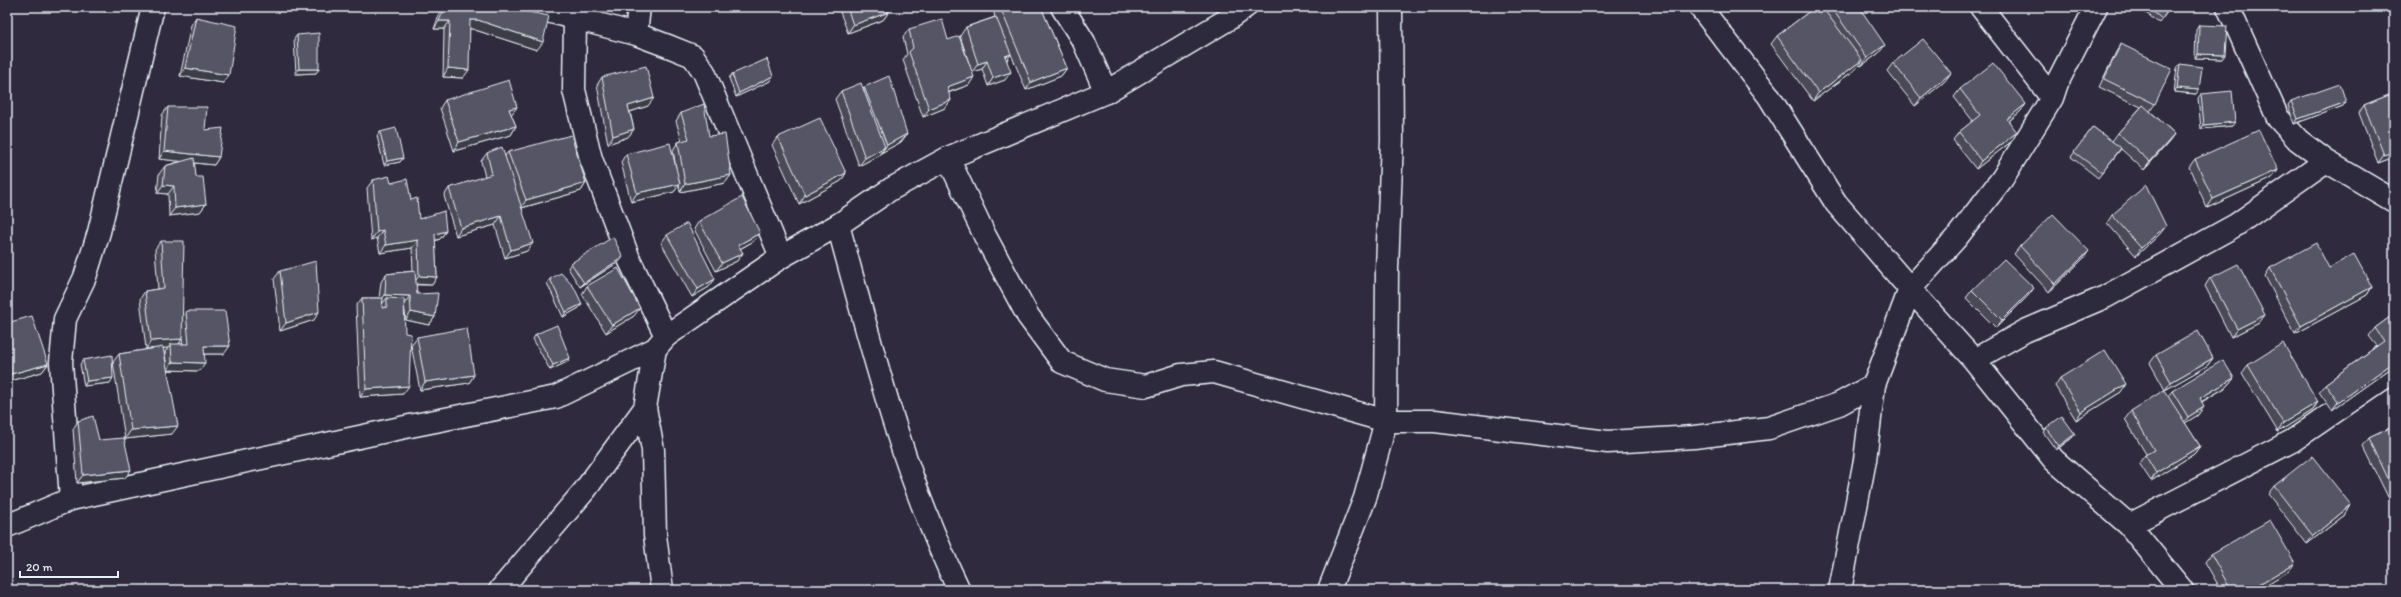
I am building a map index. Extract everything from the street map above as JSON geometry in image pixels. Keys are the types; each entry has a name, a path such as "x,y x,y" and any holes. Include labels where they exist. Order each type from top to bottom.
{"street":[{"path":"71,499 61,362 65,319 85,277 99,232 153,7"},
{"path":"532,7 574,20 636,34 693,56 704,72 781,257"},
{"path":"636,34 640,7"},
{"path":"1062,7 1084,42 1106,92"},
{"path":"1329,590 1365,498 1386,421 1387,268 1392,140 1391,7"},
{"path":"1700,7 1768,95 1836,202 1910,289 1974,360 2054,460 2129,525 2182,590"},
{"path":"1981,7 2052,98"},
{"path":"1840,590 1865,460 1874,385 1910,289 1957,237 2002,179 2052,98 2056,82 2096,7"},
{"path":"2228,7 2278,118 2298,140 2326,161 2394,201"},
{"path":"7,526 71,499 410,426 556,397 660,343 781,257 838,225 891,189 948,158 1106,92 1234,11"},
{"path":"500,590 586,490 645,408 660,343 591,159 574,90 574,20"},
{"path":"948,158 985,236 1028,316 1062,362 1105,380 1146,386 1181,375 1214,372 1386,421 1435,421 1608,442 1694,437 1769,428 1838,404 1874,385"},
{"path":"1974,360 2025,331 2105,298 2236,225 2326,161"},
{"path":"838,225 885,394 935,540 959,590"},
{"path":"2129,525 2292,441 2394,371"},
{"path":"645,408 653,450 655,535 662,590"}],"building":[{"path":"445,7 505,7 549,16 543,42 478,20 470,20 469,70 448,68 450,21 439,21"},
{"path":"847,7 887,7 889,12 853,25"},
{"path":"1000,7 1041,7 1067,68 1031,82"},
{"path":"1815,7 1822,7 1862,60 1818,93 1777,36"},
{"path":"1831,7 1859,7 1885,45 1867,58"},
{"path":"2147,7 2170,7 2162,19"},
{"path":"196,17 237,26 229,75 185,68"},
{"path":"996,17 1011,54 1005,56 1011,72 993,78 987,61 978,64 966,27"},
{"path":"942,19 948,40 959,36 974,77 947,87 951,100 929,109 909,52 913,48 909,29"},
{"path":"2199,25 2227,26 2225,55 2198,54"},
{"path":"319,33 319,69 299,69 297,35"},
{"path":"1923,39 1951,73 1921,98 1893,63"},
{"path":"2121,44 2172,69 2155,104 2104,79"},
{"path":"767,59 773,76 739,93 732,74"},
{"path":"1993,63 2026,104 2007,119 2017,132 1981,161 1959,132 1980,115 1960,89"},
{"path":"2180,64 2202,67 2199,90 2177,88"},
{"path":"646,66 654,98 628,106 634,129 613,136 602,77"},
{"path":"889,76 907,134 887,145 864,87"},
{"path":"509,80 517,107 509,109 516,126 459,142 445,100"},
{"path":"861,83 885,147 865,158 841,91"},
{"path":"2340,84 2346,102 2298,119 2291,101"},
{"path":"2232,91 2235,122 2204,125 2201,94"},
{"path":"2394,93 2394,151 2384,155 2364,105"},
{"path":"704,104 709,136 725,134 731,175 685,184 678,142 689,139 681,113"},
{"path":"2143,105 2175,134 2150,162 2118,133"},
{"path":"168,107 207,107 205,130 223,128 219,157 164,151"},
{"path":"820,118 846,173 805,195 778,137"},
{"path":"2093,127 2121,148 2102,173 2074,152"},
{"path":"396,128 403,158 387,161 380,132"},
{"path":"2259,130 2278,170 2213,199 2195,159"},
{"path":"571,135 586,183 526,200 508,152"},
{"path":"670,143 680,184 637,193 626,154"},
{"path":"502,147 533,243 511,250 501,216 461,228 449,188 492,174 487,153"},
{"path":"194,158 196,177 203,177 206,204 175,208 174,186 163,185 165,166"},
{"path":"389,176 391,183 407,179 411,200 417,198 419,219 444,211 446,231 435,234 437,277 419,276 418,240 386,245 383,230 377,232 373,180"},
{"path":"2146,185 2166,226 2141,248 2112,215"},
{"path":"742,197 760,233 738,245 743,253 722,263 699,221"},
{"path":"2053,214 2089,251 2055,284 2020,246"},
{"path":"687,223 715,279 698,289 667,235"},
{"path":"613,237 623,257 584,283 571,263"},
{"path":"161,241 184,241 182,339 151,341 145,291 164,288"},
{"path":"2316,243 2329,268 2354,254 2372,287 2301,326 2270,268"},
{"path":"2004,259 2034,288 2002,320 1972,290"},
{"path":"316,261 319,312 286,323 280,271"},
{"path":"2238,264 2265,315 2237,329 2210,278"},
{"path":"618,268 640,308 612,325 587,286"},
{"path":"415,271 417,294 438,293 435,317 411,312 410,296 385,295 386,274"},
{"path":"561,273 574,287 582,304 566,312 550,279"},
{"path":"362,298 383,298 382,308 387,307 387,298 404,299 405,333 411,334 409,386 366,389"},
{"path":"186,311 225,311 230,346 204,346 205,363 172,362 171,344 189,344"},
{"path":"2394,314 2394,362 2338,402 2325,384 2384,341 2375,328"},
{"path":"32,316 48,364 11,374 7,363 7,323"},
{"path":"557,325 570,358 553,365 536,334"},
{"path":"467,328 474,375 425,382 417,337"},
{"path":"2198,331 2213,358 2171,382 2156,355"},
{"path":"2283,343 2318,402 2283,423 2248,365"},
{"path":"163,347 178,426 131,430 119,354"},
{"path":"2105,350 2126,384 2081,412 2060,378"},
{"path":"112,355 113,378 87,381 83,360"},
{"path":"2223,360 2234,378 2200,398 2204,407 2188,417 2172,391"},
{"path":"2164,390 2200,446 2156,473 2145,455 2154,450 2131,411"},
{"path":"93,416 99,440 124,438 131,470 83,475 78,421"},
{"path":"2062,416 2075,434 2059,446 2046,428"},
{"path":"2394,426 2394,489 2393,489 2369,438"},
{"path":"2312,456 2351,505 2313,536 2274,486"},
{"path":"2270,520 2295,563 2249,590 2231,590 2211,554"}]}
